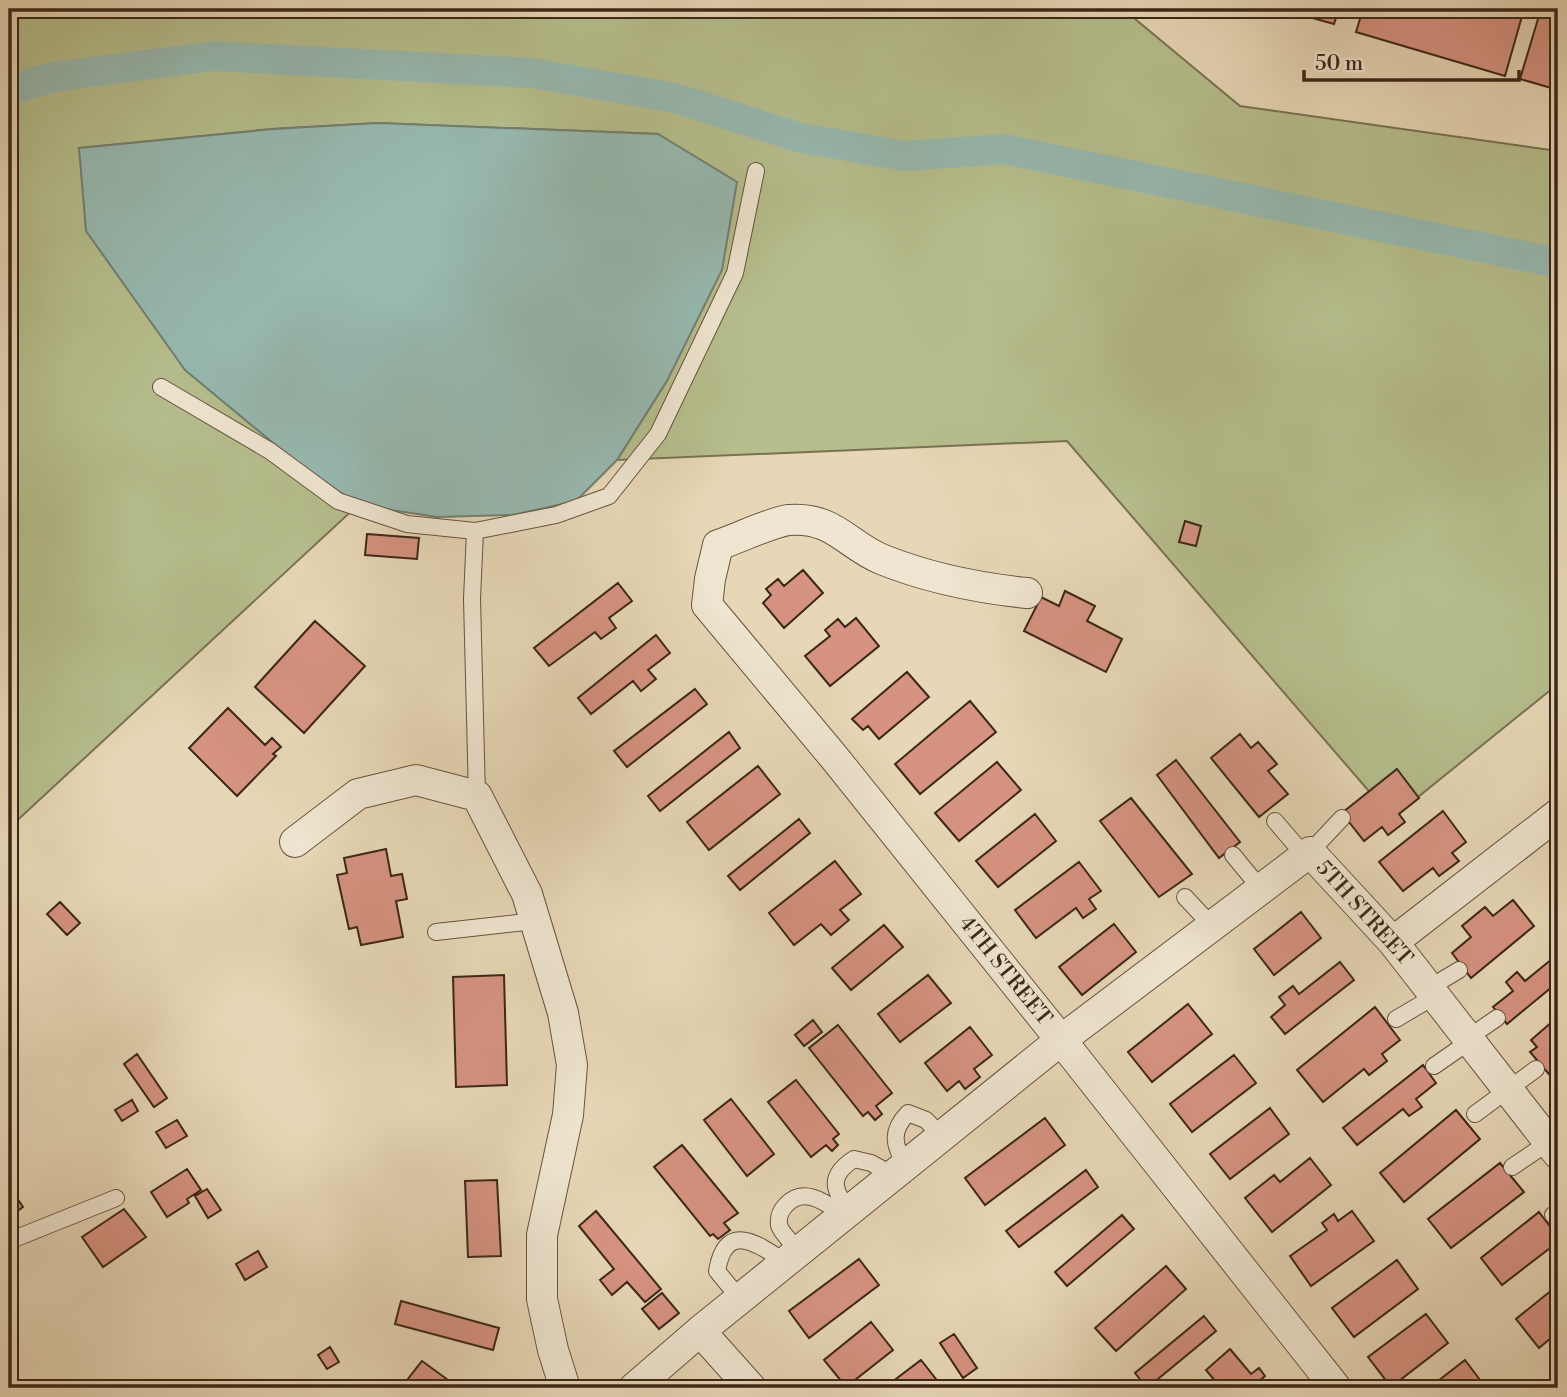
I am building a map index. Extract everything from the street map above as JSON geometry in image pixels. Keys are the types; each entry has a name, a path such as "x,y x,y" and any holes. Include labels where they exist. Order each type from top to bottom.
{"street":[{"name":"4TH STREET","path":"1027,593 981,588 899,565 878,558 826,524 788,520 718,545 707,605 833,756 1336,1388"},
{"path":"295,842 358,794 416,780 477,796 527,894 564,1013 572,1065 568,1115 542,1235 542,1299 553,1350 565,1388"},
{"path":"1394,942 1558,814"},
{"name":"5TH STREET","path":"634,1388 700,1331 1060,1040 1308,854 1394,942 1507,1089 1552,1138"},
{"path":"700,1331 751,1388"}],"lane":[{"path":"161,387 270,451 338,501 407,524 475,531 556,515 609,496 658,434 735,273 756,171"},
{"path":"475,531 472,599 477,796"},
{"path":"1275,821 1308,854 1342,818"},
{"path":"1233,855 1261,889"},
{"path":"1185,897 1212,926"},
{"path":"436,932 535,921"},
{"path":"1396,1018 1458,970"},
{"path":"1434,1066 1497,1018"},
{"path":"1475,1114 1536,1069"},
{"path":"899,1170 895,1136 899,1123 908,1113 926,1120 941,1136"},
{"path":"1512,1167 1552,1138"},
{"path":"792,1257 779,1226 780,1214 787,1204 804,1195 820,1199 846,1213"},
{"path":"9,1241 116,1198"},
{"path":"740,1299 717,1271 719,1259 726,1246 741,1239 754,1241 792,1257"}],"green space":[{"path":"9,9 1123,9 1240,106 1558,151 1558,684 1392,818 1067,441 617,460 668,379 658,134 378,123 273,129 79,148 290,457 358,505 9,828"}],"water":[{"path":"378,123 658,134 737,182 722,270 668,379 617,460 576,501 513,515 437,517 358,505 290,457 185,370 86,231 79,148 273,129"}],"building":[{"path":"1280,9 1339,9 1334,24"},
{"path":"1363,9 1524,9 1505,76 1356,32"},
{"path":"1541,9 1558,9 1558,90 1520,79"},
{"path":"1185,521 1201,526 1196,546 1179,542"},
{"path":"367,534 419,538 417,559 365,555"},
{"path":"803,570 823,593 784,628 763,603 771,595 766,589 778,579 784,586"},
{"path":"618,583 632,601 609,618 616,628 601,639 595,632 549,666 534,648"},
{"path":"1065,591 1095,606 1087,621 1122,639 1106,672 1024,631 1041,597 1059,606"},
{"path":"856,618 879,646 830,686 805,656 830,636 825,630 838,619 845,627"},
{"path":"315,621 365,666 304,733 255,687"},
{"path":"656,635 670,653 648,670 656,679 641,691 633,681 591,714 578,698"},
{"path":"907,672 929,697 879,739 868,726 863,730 852,719"},
{"path":"695,689 707,704 627,767 614,751"},
{"path":"970,701 996,732 920,794 895,764"},
{"path":"228,708 265,745 272,738 281,747 273,754 276,756 237,796 189,748"},
{"path":"729,732 740,748 660,811 648,796"},
{"path":"1240,734 1251,748 1258,742 1277,764 1268,771 1288,794 1259,817 1211,758"},
{"path":"1176,760 1240,842 1219,858 1157,775"},
{"path":"997,762 1021,790 959,841 935,813"},
{"path":"758,766 780,794 709,850 687,822"},
{"path":"1397,769 1419,798 1399,814 1405,822 1388,835 1382,827 1364,841 1342,813"},
{"path":"1131,798 1192,874 1159,897 1100,821"},
{"path":"1443,811 1466,842 1452,853 1459,861 1439,876 1433,868 1403,891 1379,862"},
{"path":"1035,814 1056,841 998,887 976,861"},
{"path":"799,819 810,833 740,890 728,876"},
{"path":"386,849 391,876 402,874 407,899 396,901 403,937 361,945 357,927 349,929 337,875 347,873 344,858"},
{"path":"835,861 861,894 840,910 849,920 831,935 821,924 794,945 769,913"},
{"path":"1079,862 1101,891 1089,899 1096,909 1083,918 1076,908 1036,938 1015,910"},
{"path":"1513,900 1534,926 1471,978 1452,953 1471,937 1462,926 1485,907 1493,916"},
{"path":"60,902 80,923 67,935 47,914"},
{"path":"1301,912 1321,938 1274,975 1254,949"},
{"path":"1114,924 1136,952 1082,995 1059,967"},
{"path":"884,925 903,947 851,990 832,968"},
{"path":"1558,954 1558,982 1507,1024 1493,1007 1513,991 1506,982 1517,972 1525,981"},
{"path":"1340,962 1354,980 1285,1034 1271,1017 1285,1005 1279,997 1293,986 1299,994"},
{"path":"504,975 507,1085 456,1087 453,977"},
{"path":"928,975 951,1003 900,1042 878,1014"},
{"path":"1188,1004 1212,1034 1152,1082 1128,1052"},
{"path":"1375,1007 1400,1040 1382,1054 1387,1061 1369,1075 1364,1069 1323,1102 1297,1070"},
{"path":"813,1020 822,1032 804,1046 795,1035"},
{"path":"1553,1021 1558,1028 1558,1076 1554,1080 1530,1052 1537,1047 1531,1040"},
{"path":"838,1025 892,1093 876,1106 882,1114 875,1120 868,1112 863,1116 809,1048"},
{"path":"970,1027 992,1055 974,1069 980,1077 965,1089 959,1081 947,1091 925,1063"},
{"path":"137,1054 167,1098 154,1107 124,1064"},
{"path":"1234,1055 1256,1083 1192,1132 1170,1104"},
{"path":"1423,1065 1436,1083 1416,1099 1422,1107 1409,1116 1403,1109 1357,1145 1343,1128"},
{"path":"796,1080 839,1134 833,1139 838,1145 832,1151 826,1145 811,1157 768,1102"},
{"path":"731,1099 774,1154 747,1176 704,1120"},
{"path":"132,1100 138,1111 122,1121 115,1110"},
{"path":"1270,1108 1289,1134 1230,1179 1210,1154"},
{"path":"1456,1110 1480,1139 1404,1202 1380,1173"},
{"path":"1045,1118 1065,1145 985,1205 965,1178"},
{"path":"177,1120 187,1136 166,1148 156,1132"},
{"path":"682,1145 738,1213 724,1223 730,1230 718,1239 713,1234 710,1236 654,1167"},
{"path":"1310,1158 1331,1185 1272,1232 1245,1198 1274,1175 1280,1182"},
{"path":"1500,1163 1524,1192 1451,1248 1428,1219"},
{"path":"187,1169 201,1190 187,1199 189,1203 167,1217 151,1192"},
{"path":"1086,1170 1098,1187 1019,1247 1006,1231"},
{"path":"497,1180 501,1256 468,1257 465,1181"},
{"path":"9,1186 23,1207 9,1217"},
{"path":"207,1189 221,1210 208,1218 195,1196"},
{"path":"124,1209 146,1237 103,1267 82,1237"},
{"path":"596,1211 661,1289 645,1302 627,1282 612,1295 600,1280 614,1269 579,1226"},
{"path":"1352,1211 1374,1241 1311,1286 1290,1256 1327,1230 1322,1223 1334,1214 1338,1221"},
{"path":"1539,1212 1558,1237 1558,1242 1502,1285 1481,1258"},
{"path":"1122,1215 1134,1229 1067,1286 1055,1272"},
{"path":"258,1251 267,1267 245,1280 236,1264"},
{"path":"859,1259 879,1285 809,1338 789,1311"},
{"path":"1397,1260 1418,1289 1354,1337 1332,1308"},
{"path":"1166,1266 1186,1289 1116,1351 1095,1328"},
{"path":"1558,1285 1558,1332 1539,1348 1516,1319"},
{"path":"662,1293 679,1313 659,1329 642,1309"},
{"path":"401,1301 499,1328 493,1350 395,1324"},
{"path":"1426,1314 1448,1343 1391,1387 1368,1357"},
{"path":"1204,1316 1216,1331 1147,1388 1135,1373"},
{"path":"871,1322 893,1350 846,1387 824,1360"},
{"path":"954,1334 977,1368 963,1378 940,1343"},
{"path":"330,1347 339,1362 327,1369 318,1355"},
{"path":"1230,1349 1251,1374 1259,1368 1265,1376 1258,1382 1264,1388 1209,1388 1216,1382 1206,1370"},
{"path":"921,1360 943,1388 884,1388"},
{"path":"1465,1360 1486,1388 1429,1388"},
{"path":"422,1361 459,1388 410,1388 404,1384"}],"waterway":[{"path":"9,90 53,77 213,56 532,73 675,98 801,138 906,156 1004,149 1558,263"}]}
